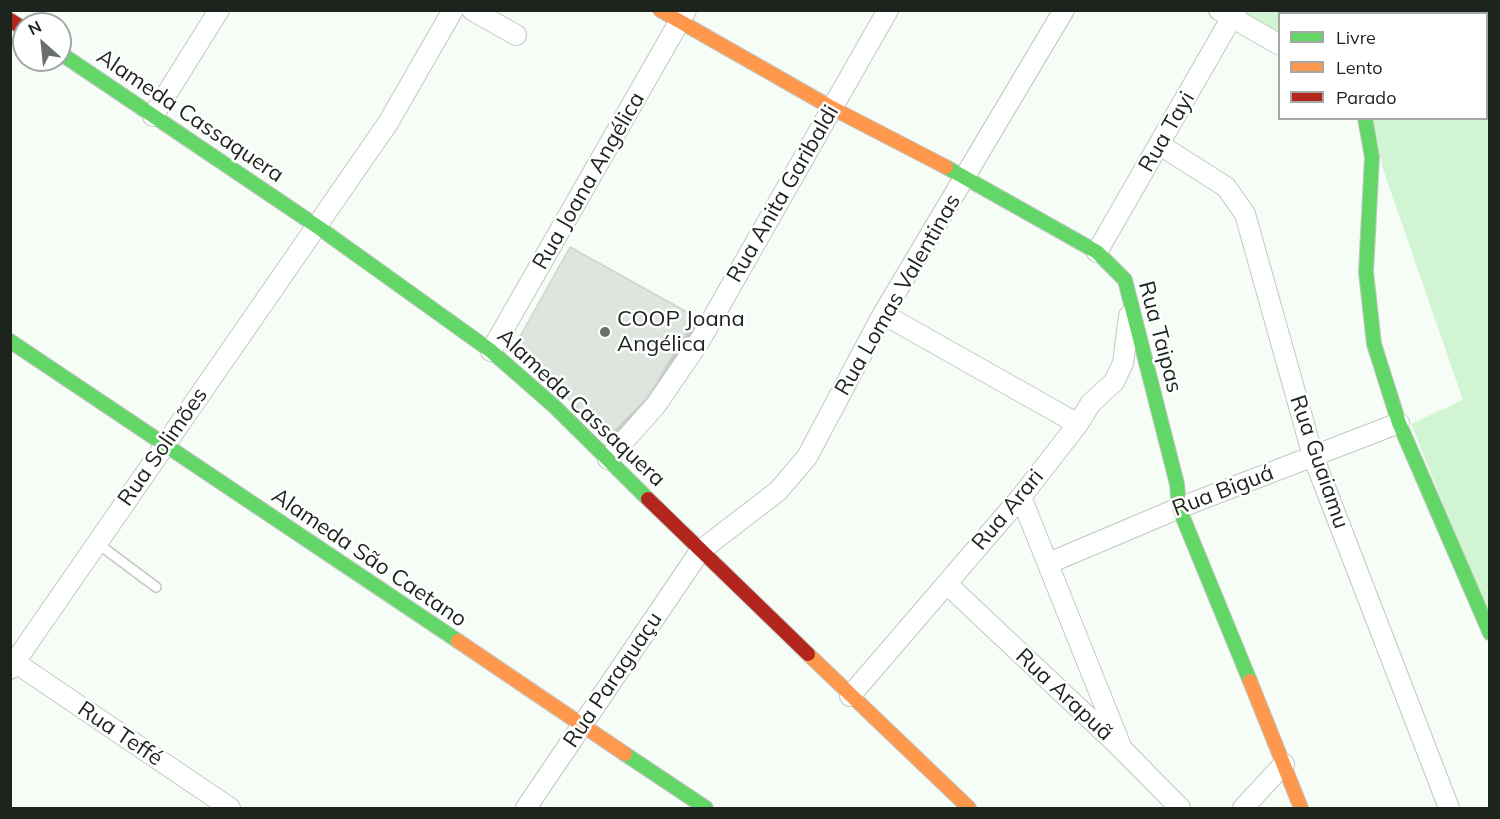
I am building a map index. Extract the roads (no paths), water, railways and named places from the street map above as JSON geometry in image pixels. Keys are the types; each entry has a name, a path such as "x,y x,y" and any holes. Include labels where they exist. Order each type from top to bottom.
{"street":[{"path":"153,116 219,10"},
{"name":"Rua Solimões","path":"12,663 318,227 388,123 453,10"},
{"path":"472,10 516,35"},
{"name":"Rua Taipas","path":"660,10 683,16 832,108 966,177 1097,252 1125,280 1130,307 1177,484 1179,508 1301,808"},
{"name":"Rua Anita Garibaldi","path":"608,459 656,405 679,374 888,10"},
{"name":"Rua Lomas Valentinas","path":"700,551 778,491 807,457 884,314 1064,10"},
{"path":"1229,13 1278,44"},
{"name":"Rua Tayi","path":"1097,252 1160,145 1229,13"},
{"name":"Rua Joana Angélica","path":"491,351 683,16"},
{"name":"Alameda Cassaquera","path":"72,61 318,227 491,351 555,407 700,551 969,808"},
{"path":"1365,120 1372,157 1366,241 1369,308 1381,372 1399,423 1490,633"},
{"name":"Rua Guaiamu","path":"1160,145 1226,187 1245,213 1313,456 1449,808"},
{"name":"Rua Arari","path":"850,696 1021,497 1078,424 1091,403 1114,382 1123,363 1130,307"},
{"path":"884,314 1078,424"},
{"name":"Alameda São Caetano","path":"10,341 706,808"},
{"name":"Rua Biguá","path":"1049,563 1179,508 1399,423"},
{"path":"1021,497 1122,749"},
{"name":"Rua Paraguaçu","path":"526,808 700,551"},
{"name":"Rua Arapuã","path":"947,584 1122,749 1180,808"},
{"name":"Rua Teffé","path":"12,663 230,808"},
{"path":"1243,808 1284,764"}],"lane":[{"path":"97,543 156,587"}],"place":[{"name":"COOP Joana Angélica","path":"605,332"}]}
